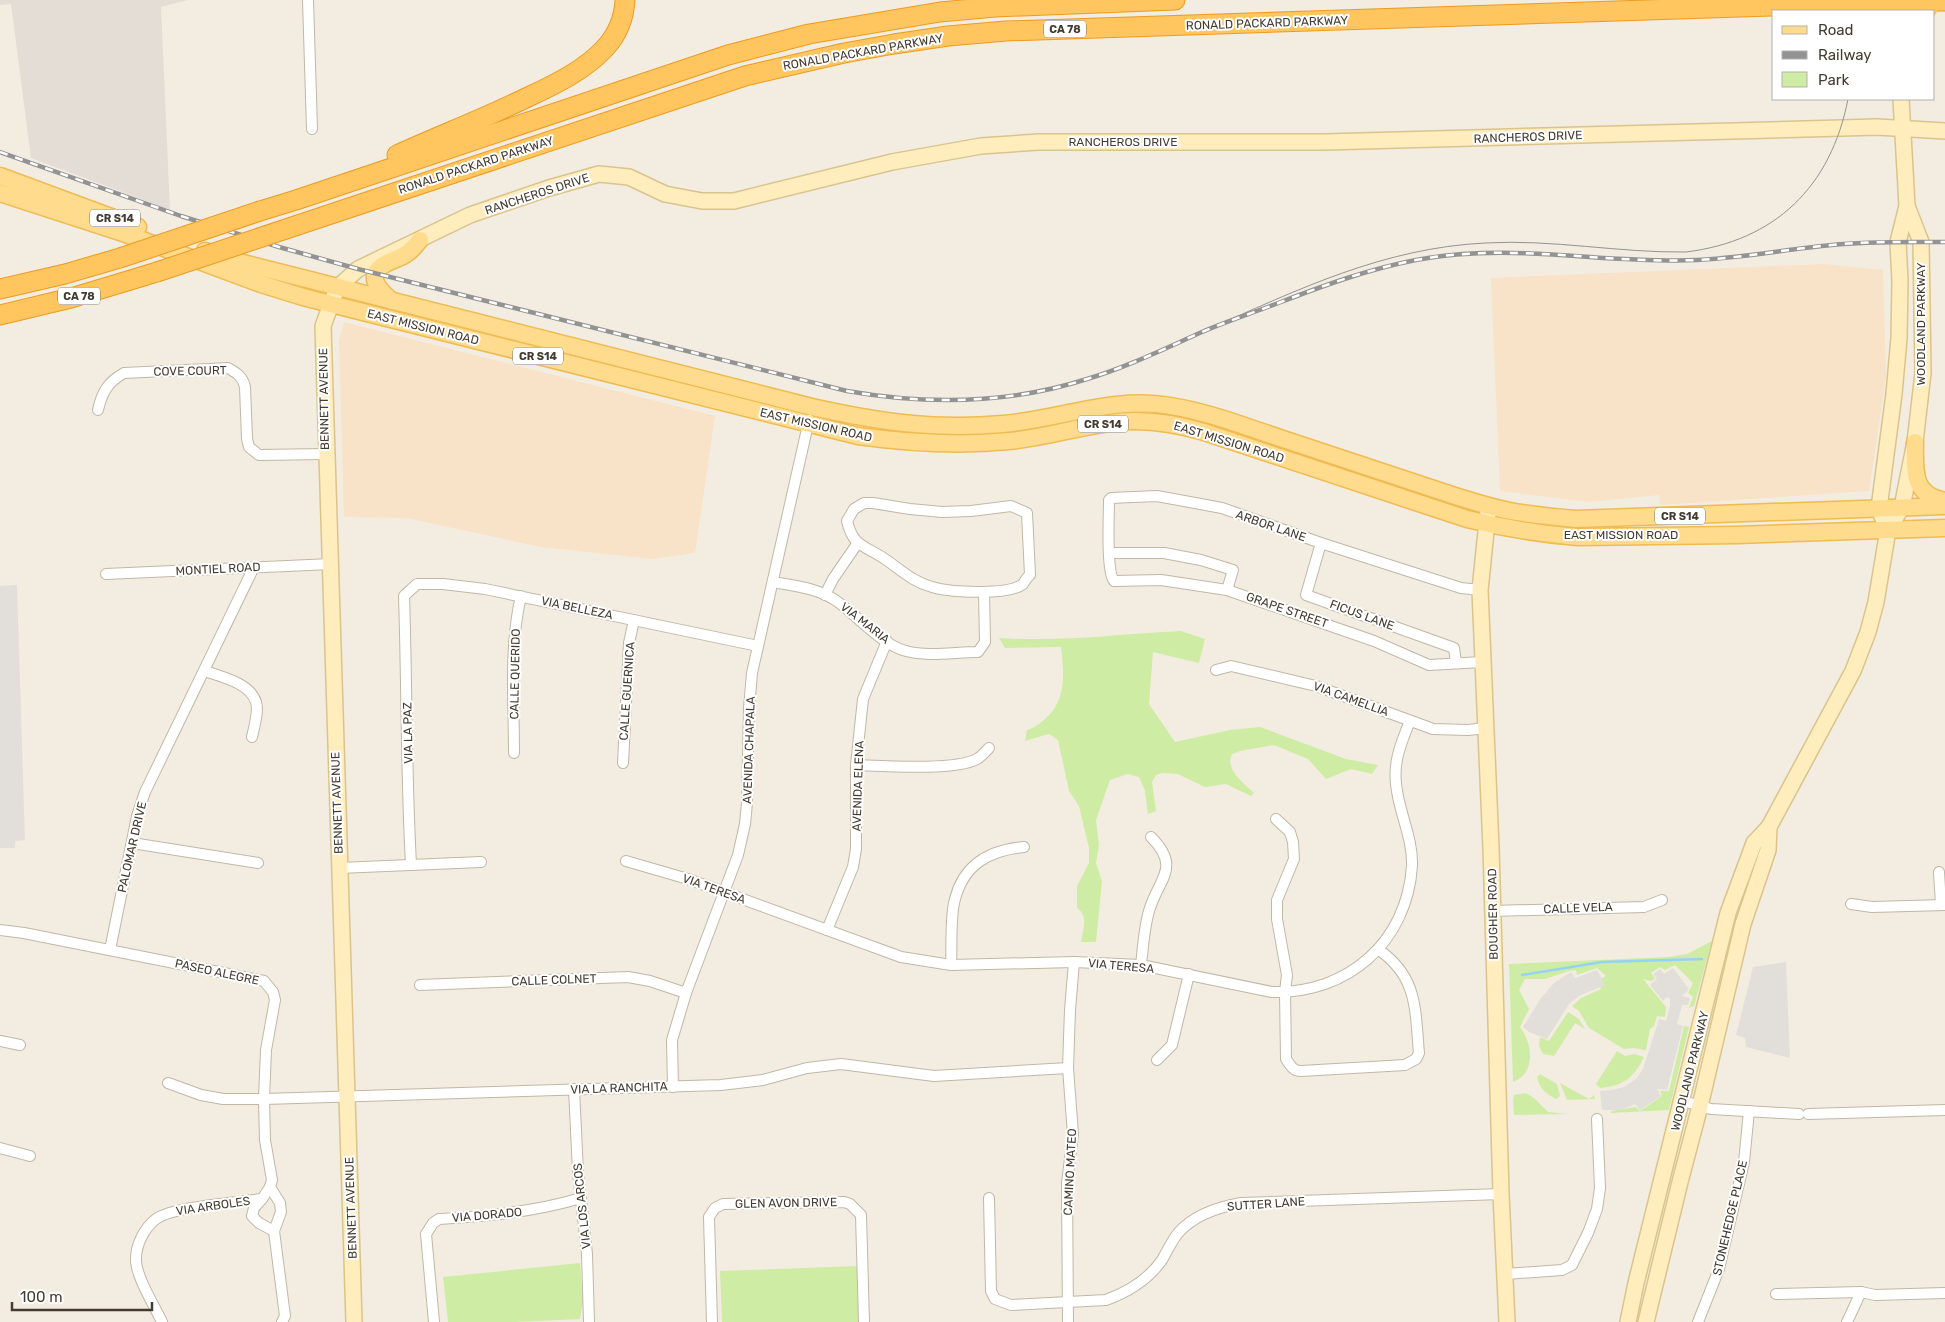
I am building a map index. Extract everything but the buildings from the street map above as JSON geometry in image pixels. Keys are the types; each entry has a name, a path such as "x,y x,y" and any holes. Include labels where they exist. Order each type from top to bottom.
{"highway":[{"path":"296,200 514,104 571,75 605,49 615,37 621,24 626,0"},
{"name":"RONALD PACKARD PARKWAY","path":"0,289 120,258 728,55 809,34 949,11 995,7 1175,0"},
{"name":"RONALD PACKARD PARKWAY","path":"0,315 71,298 157,272 745,76 844,53 939,38 1015,31 1860,3 1936,5"}],"main road":[{"name":"EAST MISSION ROAD","path":"0,176 231,260 812,407 881,421 940,427 1004,424 1103,405 1125,403 1170,406 1224,419 1489,506 1538,516 1576,519 1945,506"},
{"name":"EAST MISSION ROAD","path":"0,193 126,234 261,284 331,304 858,436 930,444 971,444 1011,441 1111,422 1166,423 1204,432 1487,524 1537,534 1578,537 1945,528"},
{"path":"392,301 376,285 377,270 384,264 408,253 420,240"},
{"path":"554,360 560,354 592,351"},
{"path":"1915,442 1915,476 1918,483 1923,491 1945,501"},
{"path":"1616,536 1640,529 1751,520 1754,517 1754,512"}],"street":[{"path":"308,0 312,129"},
{"name":"WOODLAND PARKWAY","path":"1888,530 1879,508 1894,394 1899,338 1900,281 1898,242 1907,206 1901,100"},
{"name":"RANCHEROS DRIVE","path":"338,288 358,269 470,215 548,188 599,174 629,177 666,194 702,201 734,201 892,162 981,146 1038,142 1342,142 1877,127 1945,131"},
{"name":"WOODLAND PARKWAY","path":"1628,1322 1728,913 1754,843 1769,827 1853,671 1868,632 1876,602 1888,530 1902,508 1915,442 1923,373 1921,242 1907,206"},
{"name":"BENNETT AVENUE","path":"338,288 323,326 325,454 354,1322"},
{"name":"COVE COURT","path":"98,410 101,397 107,386 113,379 124,373 228,368 238,373 245,387 249,447 259,455 325,454"},
{"name":"AVENIDA CHAPALA","path":"673,1087 672,1040 686,993 738,855 745,824 752,673 812,407"},
{"name":"ARBOR LANE","path":"1109,553 1109,500 1111,498 1157,496 1222,508 1321,543 1461,588 1480,590"},
{"path":"864,503 942,512 971,511 1011,506 1027,513 1031,572 1022,584 1017,587 984,593 931,587 904,575 883,558 857,544 850,533 847,521 854,509 864,503"},
{"name":"BOUGHER ROAD","path":"1489,506 1480,590 1501,1194 1506,1274 1506,1322"},
{"name":"FICUS LANE","path":"1321,543 1306,595 1454,648 1456,663"},
{"path":"825,595 833,579 857,544"},
{"path":"1109,553 1164,553 1225,567 1233,570 1227,590"},
{"name":"GRAPE STREET","path":"1109,553 1111,577 1114,581 1161,580 1227,590 1366,638 1429,665 1483,662"},
{"name":"MONTIEL ROAD","path":"106,574 330,564"},
{"name":"PALOMAR DRIVE","path":"110,950 137,816 146,792 254,567"},
{"name":"VIA MARIA","path":"772,582 814,590 825,595 836,601 887,641 904,650 920,653 978,652 985,642 984,593"},
{"name":"VIA BELLEZA","path":"405,603 404,596 417,584 468,586 758,646"},
{"name":"CALLE QUERIDO","path":"514,754 514,644 516,619 521,596"},
{"name":"VIA LA PAZ","path":"405,603 409,762 407,792 411,864"},
{"name":"CALLE GUERNICA","path":"623,763 629,643 634,620"},
{"name":"AVENIDA ELENA","path":"827,930 853,867 856,849 856,765 864,699 887,641"},
{"name":"VIA CAMELLIA","path":"1216,670 1231,666 1316,686 1410,722 1434,729 1468,730 1486,728"},
{"path":"204,670 246,687 256,702 257,711 252,737"},
{"name":"VIA TERESA","path":"626,861 688,879 901,956 951,965 1074,962 1141,965 1272,992 1285,992 1323,985 1355,970 1379,950 1399,920 1406,903 1412,866 1411,844 1397,792 1395,777 1398,750 1410,722"},
{"path":"856,765 914,767 964,764 977,759 989,748"},
{"path":"1276,819 1290,832 1293,842 1294,859 1277,900 1277,919 1287,975 1285,992 1286,1059 1291,1067 1297,1071 1405,1065 1416,1059 1419,1053 1414,996 1404,975 1393,960 1379,950"},
{"name":"WOODLAND PARKWAY","path":"1646,1322 1743,924 1768,850 1769,827"},
{"path":"1141,965 1148,913 1165,877 1167,860 1162,848 1151,837"},
{"path":"132,843 258,863"},
{"path":"951,965 954,900 963,878 976,863 996,852 1007,848 1024,848"},
{"path":"339,868 481,862"},
{"path":"1851,904 1872,907 1943,905 1939,872"},
{"name":"CALLE VELA","path":"1492,911 1644,906 1662,900"},
{"path":"0,930 110,950"},
{"name":"PASEO ALEGRE","path":"110,950 264,981 274,992 275,1000 266,1050 264,1099 265,1140 272,1180 270,1187"},
{"name":"CAMINO MATEO","path":"1068,1322 1067,1183 1073,1134 1068,1068 1074,962"},
{"path":"1157,1060 1172,1044 1189,974"},
{"name":"CALLE COLNET","path":"420,985 628,977 650,981 686,993"},
{"path":"0,1041 20,1046"},
{"name":"VIA LA RANCHITA","path":"168,1083 201,1095 223,1099 264,1099 673,1087 763,1080 807,1068 841,1064 934,1076 1068,1068"},
{"name":"VIA LOS ARCOS","path":"574,1090 578,1172 587,1254 589,1322"},
{"path":"1683,1101 1711,1108 1803,1114 1945,1110"},
{"name":"STONEHEDGE PLACE","path":"1698,1322 1708,1302 1721,1260 1744,1162 1749,1110"},
{"path":"1506,1274 1562,1270 1572,1265 1588,1234 1597,1209 1600,1188 1597,1119"},
{"path":"0,1148 30,1156"},
{"path":"270,1187 280,1203 281,1212 274,1231 285,1316 282,1322"},
{"name":"VIA ARBOLES","path":"162,1322 136,1264 136,1251 140,1238 156,1219 172,1211 262,1199 270,1187"},
{"name":"SUTTER LANE","path":"989,1198 991,1291 995,1299 1011,1305 1106,1300 1118,1296 1142,1282 1161,1262 1179,1233 1203,1214 1223,1206 1241,1203 1501,1194"},
{"name":"VIA DORADO","path":"434,1322 426,1234 433,1223 439,1219 495,1216 549,1208 581,1198"},
{"path":"262,1199 254,1208 252,1216 258,1223 274,1231"},
{"name":"GLEN AVON DRIVE","path":"712,1322 710,1216 715,1208 723,1204 844,1202 850,1204 861,1214 864,1322"},
{"path":"1776,1294 1862,1292 1875,1295 1945,1293"},
{"path":"1847,1322 1862,1292"}],"shaded area":[{"path":"0,0 188,0 161,7 170,210 31,158 11,4 0,5"},
{"path":"1824,264 1883,270 1886,377 1869,491 1660,505 1659,495 1588,502 1500,491 1491,278"},
{"path":"344,322 715,416 695,553 652,559 541,547 406,518 344,517 339,340"},
{"path":"17,585 25,840 15,841 15,848 0,848 0,586"},
{"path":"1786,962 1790,1058 1746,1047 1745,1038 1736,1035 1753,967"},
{"path":"1673,968 1689,989 1682,996 1690,998 1688,1005 1682,1005 1677,1024 1683,1026 1667,1090 1657,1089 1661,1096 1640,1110 1635,1104 1620,1110 1602,1110 1600,1091 1624,1087 1637,1078 1643,1069 1659,1019 1666,1021 1670,1006 1670,998 1667,997 1663,1001 1650,985 1657,979 1653,974 1660,969 1664,974"},
{"path":"1597,970 1605,985 1579,996 1569,1004 1547,1039 1529,1032 1523,1027 1541,998 1554,983 1571,972 1575,978"}],"green space":[{"path":"1181,631 1205,639 1199,663 1153,652 1149,704 1175,742 1230,730 1260,727 1346,759 1378,765 1372,774 1351,769 1326,779 1308,759 1274,745 1240,751 1232,754 1231,765 1240,780 1254,793 1251,796 1226,784 1205,787 1178,774 1162,773 1156,775 1152,782 1156,811 1148,814 1145,791 1139,777 1128,774 1110,780 1096,820 1099,845 1096,863 1102,881 1096,942 1081,942 1084,919 1081,911 1077,908 1077,886 1089,863 1089,848 1079,806 1069,791 1058,740 1049,734 1025,741 1027,730 1044,720 1057,704 1063,677 1061,647 1005,648 999,638 1068,638"},
{"path":"1712,941 1694,1006 1689,1008 1693,997 1688,993 1693,983 1675,965 1665,970 1660,967 1651,973 1655,979 1651,981 1643,979 1666,1007 1665,1017 1657,1016 1654,1026 1650,1029 1646,1050 1624,1049 1589,1028 1579,1011 1572,1006 1581,998 1601,989 1598,981 1606,976 1597,968 1577,975 1576,970 1545,979 1525,979 1519,990 1529,1009 1520,1027 1528,1042 1530,1058 1526,1072 1513,1082 1509,964 1669,957 1687,954"},
{"path":"1568,1012 1579,1019 1585,1029 1575,1023 1554,1056 1543,1054 1539,1046 1540,1037 1549,1041"},
{"path":"1684,1026 1689,1027 1669,1110 1611,1113 1611,1111 1635,1107 1640,1111 1662,1096 1660,1091 1669,1091"},
{"path":"1617,1051 1625,1056 1634,1054 1644,1057 1632,1076 1627,1080 1600,1088 1596,1084"},
{"path":"1540,1074 1557,1084 1560,1096 1556,1099 1544,1090 1539,1084 1537,1077"},
{"path":"1560,1083 1589,1099 1594,1095 1595,1099 1567,1100"},
{"path":"1526,1093 1548,1112 1567,1114 1514,1115 1514,1095"},
{"path":"580,1263 583,1301 580,1319 515,1322 448,1322 443,1277"},
{"path":"858,1266 860,1322 722,1322 720,1271"}],"waterway":[{"path":"1522,975 1602,962 1702,959"}],"tram line":[{"path":"1866,10 1869,0"},
{"path":"1209,329 1276,299 1343,273 1377,262 1448,246 1510,242 1686,252 1718,246 1746,236 1772,222 1794,204 1813,183 1828,158 1840,130 1848,100"}],"railway":[{"path":"0,152 181,216 279,247 358,269 847,391 907,399 968,400 1028,393 1058,387 1102,374 1212,328 1314,290 1364,273 1416,260 1487,253 1697,260 1846,244 1945,242"}]}
